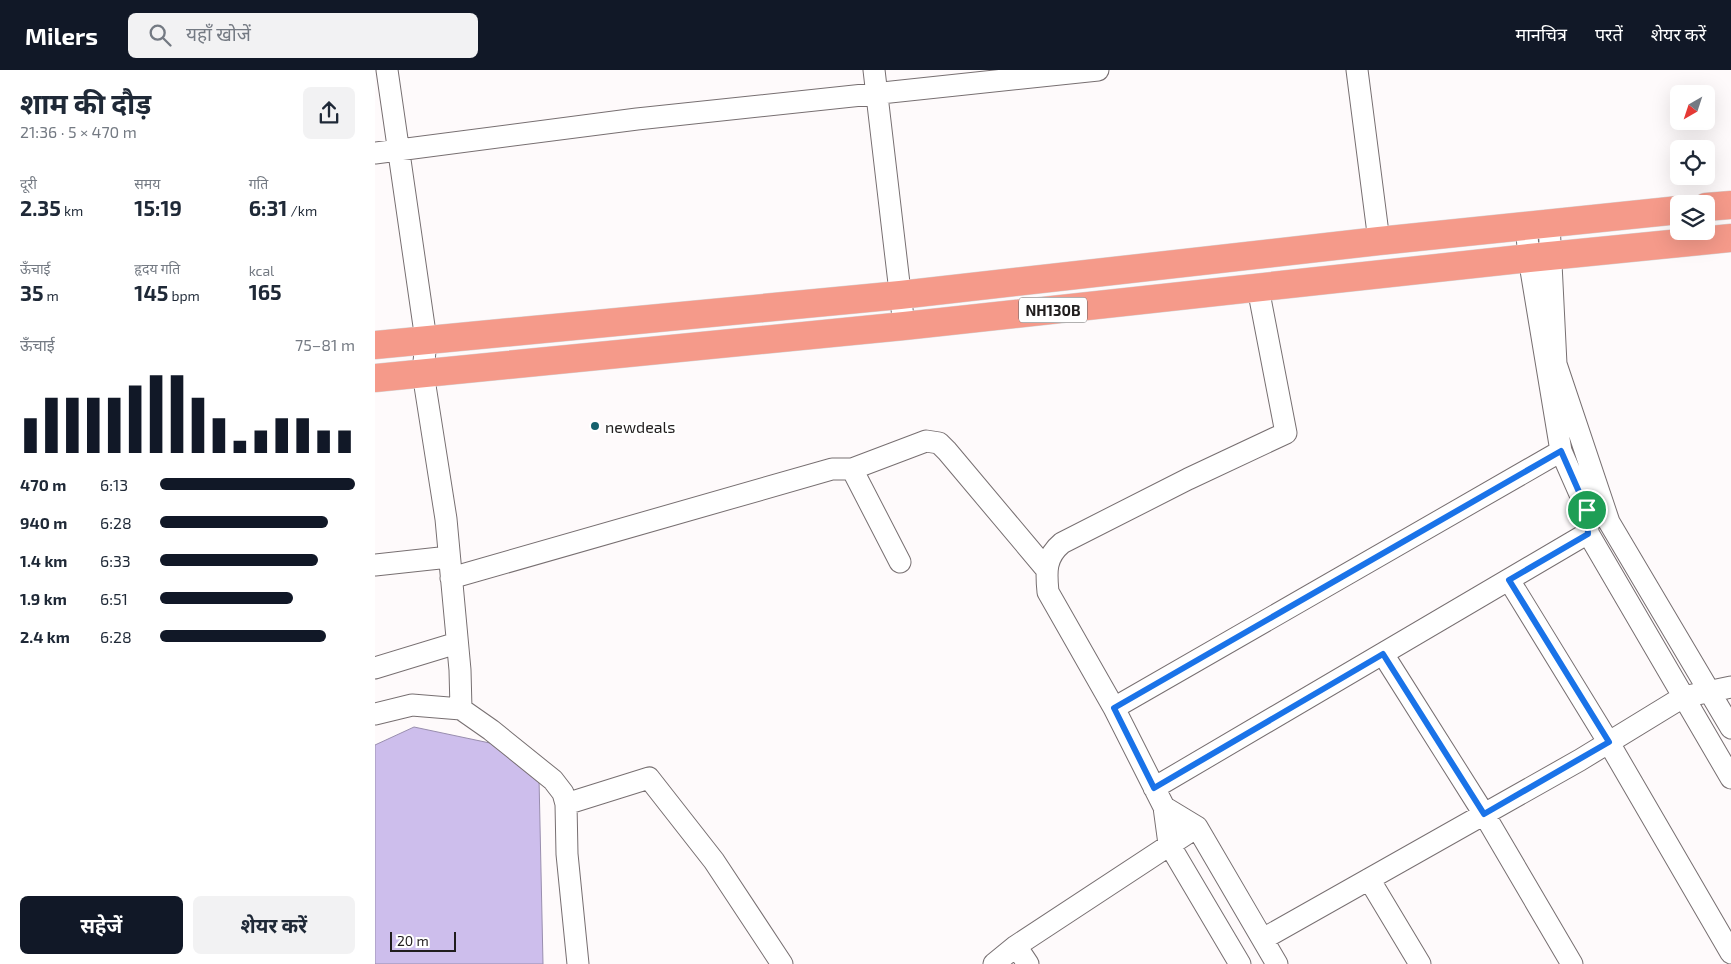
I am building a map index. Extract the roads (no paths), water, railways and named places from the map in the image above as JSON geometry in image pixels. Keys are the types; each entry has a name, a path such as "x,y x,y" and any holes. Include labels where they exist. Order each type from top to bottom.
{"highway":[{"path":"1715,206 1731,205"},
{"name":"NH130B","path":"375,345 900,295 1379,241 1670,211"},
{"name":"NH130B","path":"375,378 904,326 1731,238"}],"street":[{"path":"387,70 426,340 423,373 446,519 461,709"},
{"path":"874,70 904,326"},
{"path":"375,153 637,119 1098,70"},
{"path":"1357,70 1379,241"},
{"path":"1537,224 1561,451 1587,510 1588,534 1731,778"},
{"path":"1540,257 1556,364 1609,522 1731,728"},
{"path":"1239,964 1169,844 1164,807 1114,708 1048,592 1047,570 1053,550 1062,544 1188,479 1286,433 1257,288"},
{"path":"375,566 450,568 832,469 852,469 926,441 939,443 947,451 1047,570"},
{"path":"1114,708 1561,451"},
{"path":"852,469 900,562"},
{"path":"1154,788 1588,534"},
{"path":"1509,580 1609,742 1731,953"},
{"path":"375,668 457,643"},
{"path":"1383,654 1484,814 1572,964"},
{"path":"1263,939 1609,742 1683,697 1731,687"},
{"path":"375,714 411,705 461,709 491,730 553,780 563,793 566,804 567,854 578,964"},
{"path":"566,804 649,778 714,861 782,964"},
{"path":"1164,807 1197,827 1277,964"},
{"path":"995,964 1016,946 1197,827"},
{"path":"1369,879 1420,964"},
{"path":"1016,946 1028,964"}],"place":[{"name":"newdeals","path":"595,426"}]}
